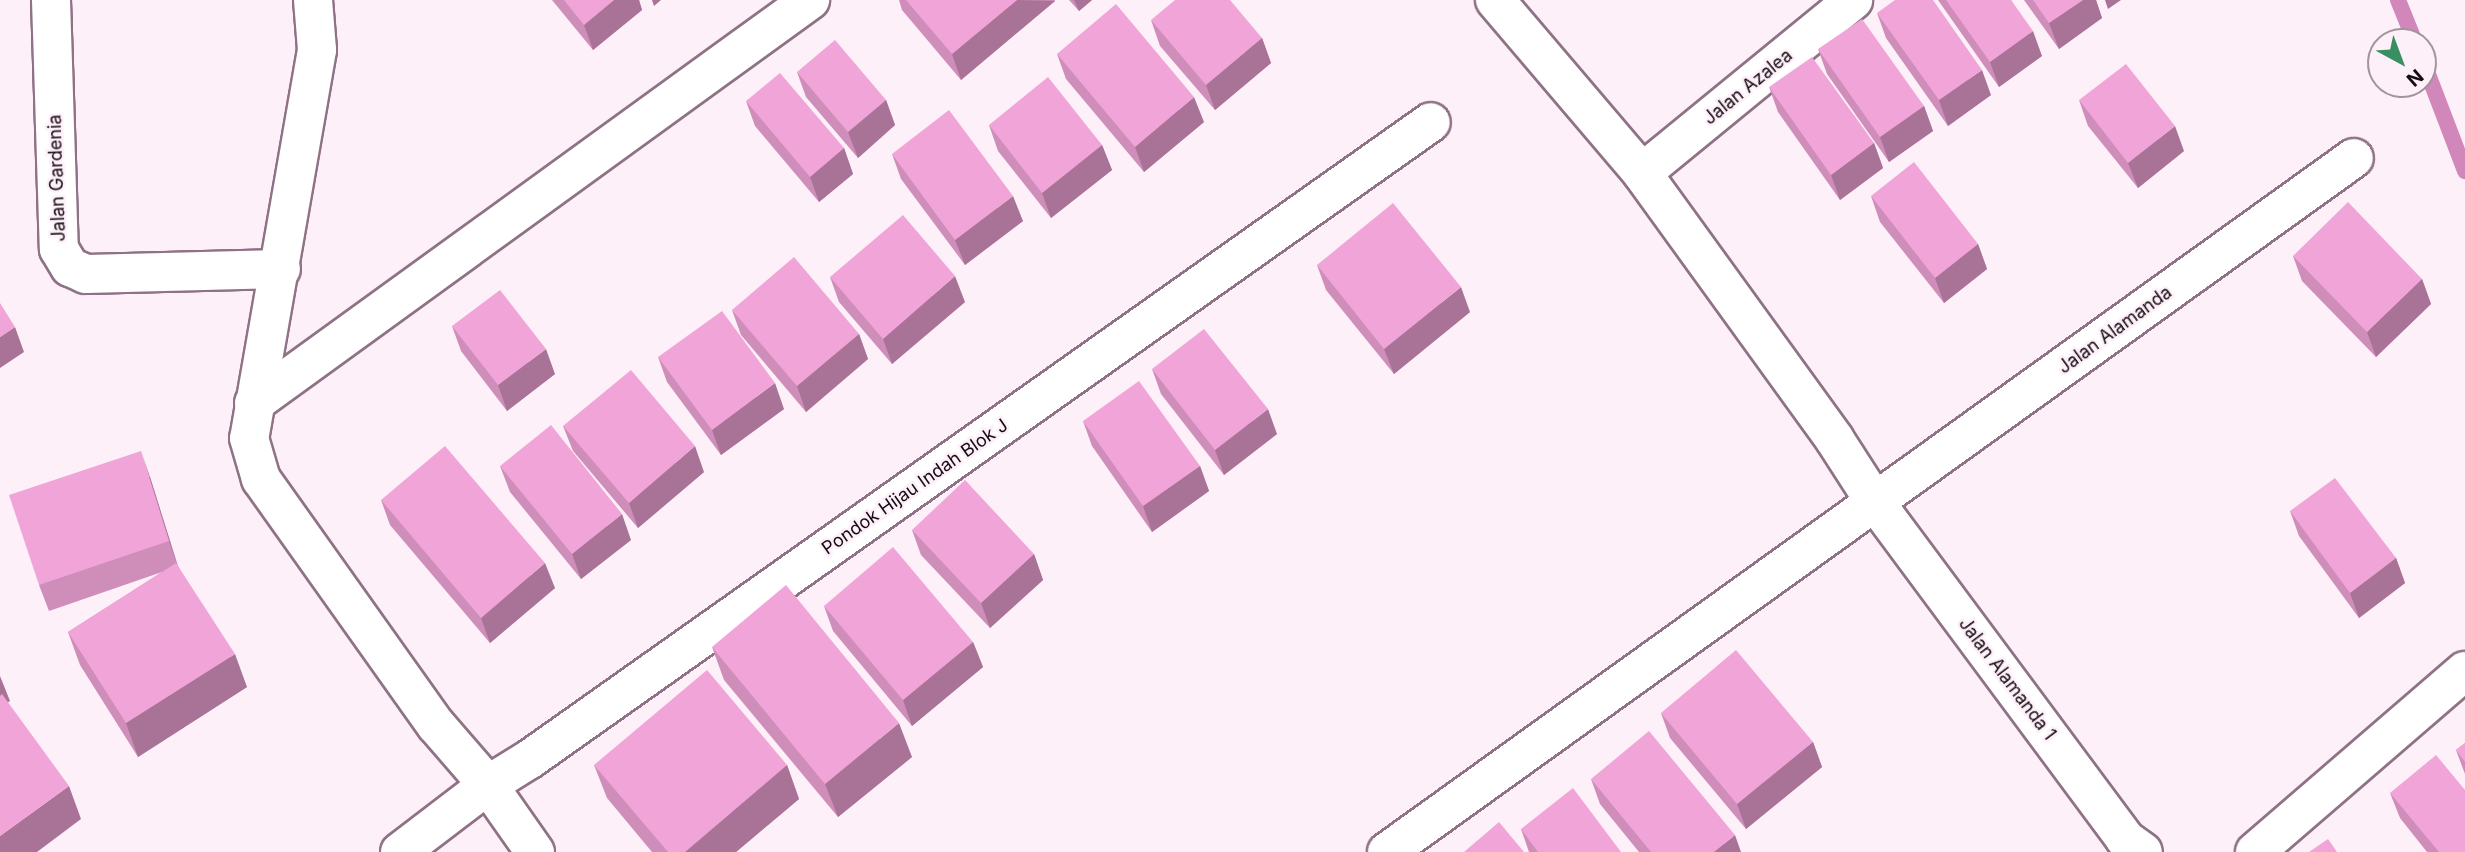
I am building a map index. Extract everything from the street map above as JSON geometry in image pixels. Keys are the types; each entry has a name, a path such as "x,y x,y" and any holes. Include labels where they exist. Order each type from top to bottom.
{"street":[{"name":"Jalan Gardenia","path":"51,0 60,249 71,267 86,274 281,268"},
{"path":"313,0 317,50 281,268 249,438 261,479 436,724 488,785 535,852"},
{"path":"254,402 810,0"},
{"name":"Jalan Alamanda 1","path":"1495,0 1642,173 1835,440 1875,502 2125,839 2143,852"},
{"name":"Jalan Azalea","path":"1642,173 1853,0"},
{"name":"Pondok Hijau Indah Blok J","path":"400,852 488,785 530,759 1431,122"},
{"name":"Jalan Alamanda","path":"1387,852 2354,158"},
{"path":"2255,852 2465,671"}],"building":[{"path":"564,0 614,0 584,25"},
{"path":"906,0 1017,0 952,54"},
{"path":"1175,0 1230,0 1262,38 1206,85 1151,20"},
{"path":"1895,0 1933,0 1982,70 1939,100 1877,13"},
{"path":"1946,0 2011,0 2033,31 1990,62"},
{"path":"2033,0 2083,0 2049,23"},
{"path":"1116,4 1194,97 1135,147 1057,54"},
{"path":"1862,19 1924,106 1880,137 1818,49"},
{"path":"835,40 886,100 848,132 797,72"},
{"path":"1812,57 1874,143 1831,175 1769,87"},
{"path":"2126,64 2175,126 2128,163 2079,100"},
{"path":"780,73 844,148 810,177 746,101"},
{"path":"1048,77 1102,145 1042,193 989,125"},
{"path":"949,110 1013,196 955,240 892,154"},
{"path":"1914,162 1978,244 1935,278 1871,196"},
{"path":"2348,202 2422,279 2367,332 2293,256"},
{"path":"1393,203 1461,287 1384,349 1317,265"},
{"path":"903,215 955,276 883,339 830,277"},
{"path":"794,257 859,334 797,386 732,310"},
{"path":"500,290 546,349 498,385 452,326"},
{"path":"0,303 15,327 0,337"},
{"path":"722,311 775,383 712,430 658,357"},
{"path":"1204,329 1268,409 1215,450 1152,369"},
{"path":"631,370 695,446 629,503 563,426"},
{"path":"1139,381 1200,466 1143,506 1083,421"},
{"path":"551,425 622,514 572,554 500,466"},
{"path":"445,446 545,563 481,618 381,500"},
{"path":"141,451 169,541 39,585 9,495"},
{"path":"2335,478 2396,558 2350,593 2290,511"},
{"path":"965,480 1034,554 981,603 912,530"},
{"path":"893,547 973,642 903,700 824,606"},
{"path":"176,563 235,654 126,723 68,632"},
{"path":"786,585 899,723 825,784 712,647"},
{"path":"1736,650 1813,742 1737,804 1661,713"},
{"path":"707,670 787,765 685,852 668,852 594,765"},
{"path":"2,694 69,786 0,836 0,696"},
{"path":"1649,731 1735,835 1714,852 1651,852 1591,779"},
{"path":"2465,743 2465,762 2456,750"},
{"path":"2436,755 2465,790 2465,852 2439,852 2390,793"},
{"path":"1573,788 1621,852 1538,852 1521,829"},
{"path":"1499,822 1524,852 1464,852"},
{"path":"2328,839 2337,852 2309,852"}],"waterway":[{"path":"2398,0 2409,28"},
{"path":"2437,98 2465,171"}]}
